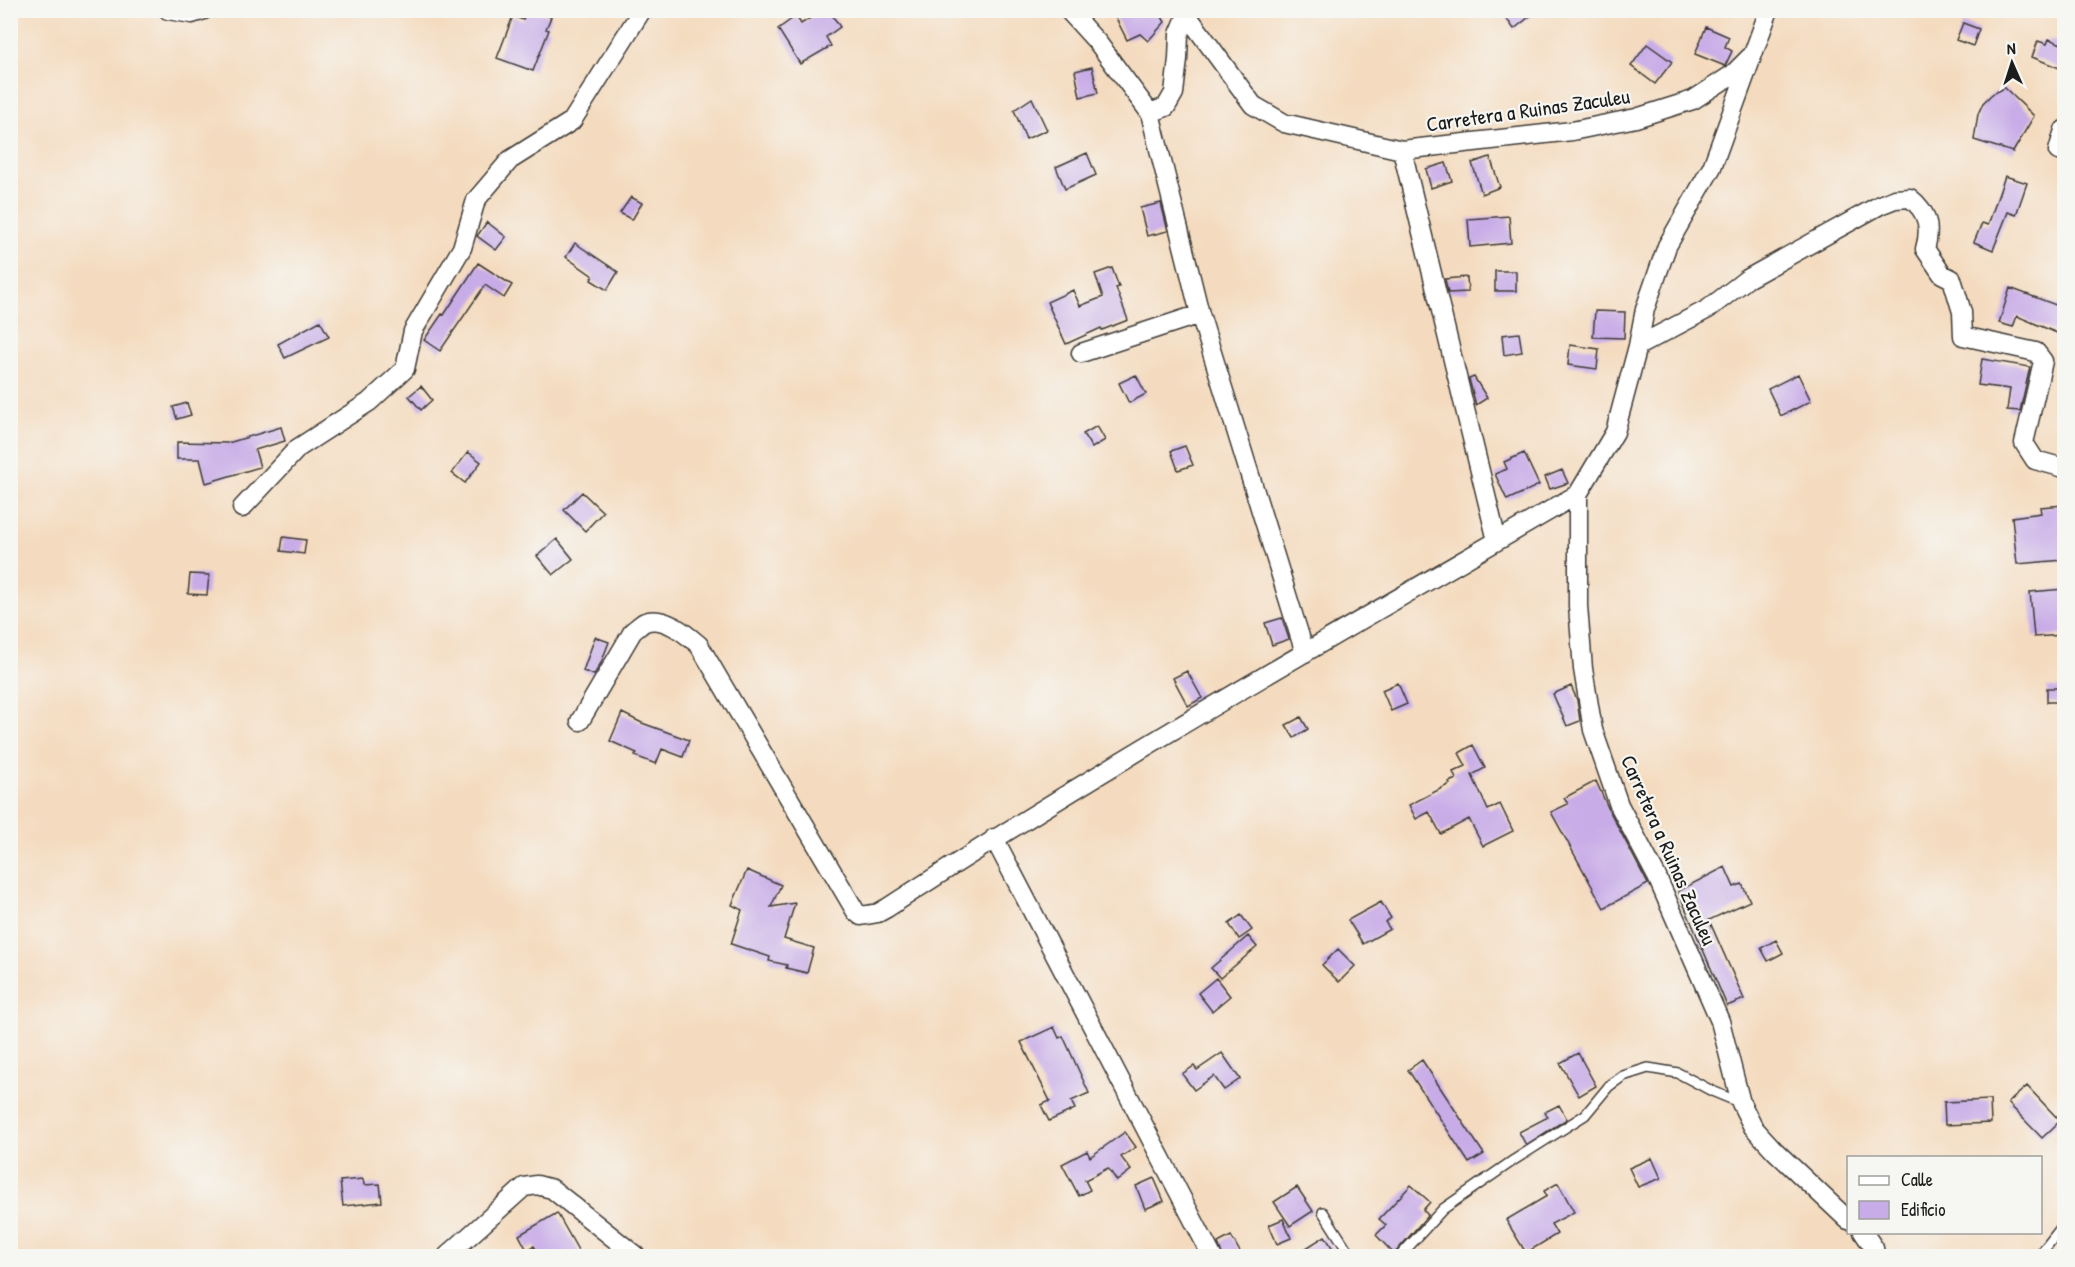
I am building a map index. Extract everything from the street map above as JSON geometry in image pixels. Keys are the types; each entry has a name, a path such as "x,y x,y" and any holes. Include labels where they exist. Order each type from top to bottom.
{"street":[{"path":"168,10 192,15 204,10"},
{"path":"242,508 298,448 369,402 405,369 413,331 462,248 476,200 510,160 572,122 642,10"},
{"path":"1068,10 1098,44 1150,113 1200,314 1305,653"},
{"path":"580,721 633,631 645,622 655,621 673,626 699,645 856,912 861,916 878,913 887,908 994,838 1578,494 1615,432 1638,346 1645,309 1667,246 1712,167 1769,10"},
{"path":"1150,113 1166,107 1174,93 1179,34 1185,12"},
{"name":"Carretera a Ruinas Zaculeu","path":"1185,12 1253,105 1284,123 1402,150 1572,130 1636,118 1693,100 1733,74 1754,54"},
{"path":"2058,150 2064,130"},
{"path":"1402,150 1497,541"},
{"path":"1638,346 1708,309 1747,279 1880,205 1895,199 1910,198 1922,207 1929,233 1925,249 1942,274 1952,279 1962,312 1963,336 2036,352 2043,361 2024,443 2035,460 2064,468"},
{"path":"1082,353 1200,314"},
{"name":"Carretera a Ruinas Zaculeu","path":"1578,494 1578,606 1583,669 1593,730 1619,804 1657,877 1720,1022 1741,1103 1753,1127 1847,1219"},
{"path":"994,838 1212,1257"},
{"path":"447,1257 524,1187 537,1185 552,1189 636,1257"},
{"path":"1864,1234 1874,1248 1875,1257"}],"lane":[{"path":"1400,1257 1443,1209 1585,1115 1609,1086 1623,1076 1648,1068 1678,1072 1741,1103"},
{"path":"1323,1212 1351,1257"},
{"path":"2039,1257 2064,1224"}],"building":[{"path":"527,10 551,17 546,29 549,30 533,71 497,58 513,16 523,20"},
{"path":"823,10 829,10 840,27 826,37 831,46 800,64 778,29 796,16 801,24"},
{"path":"1112,10 1158,10 1165,22 1148,41 1140,34 1127,40"},
{"path":"1500,10 1538,10 1514,29"},
{"path":"1963,23 1979,29 1973,46 1956,40"},
{"path":"1706,27 1729,37 1725,47 1732,51 1725,66 1695,54"},
{"path":"2049,39 2064,45 2064,70 2032,57 2038,41 2047,44"},
{"path":"1647,44 1672,62 1655,84 1631,66"},
{"path":"1092,67 1098,93 1080,97 1075,71"},
{"path":"2005,88 2034,116 2013,152 1974,140 1978,114 1983,103 1992,94"},
{"path":"1032,98 1047,130 1026,139 1014,110"},
{"path":"1087,153 1096,175 1065,189 1056,167"},
{"path":"1490,157 1500,187 1482,194 1472,163"},
{"path":"1446,163 1452,181 1431,188 1426,169"},
{"path":"2005,176 2027,183 2016,215 2008,212 1993,250 1974,242 1982,223 1988,225"},
{"path":"631,197 642,203 632,220 620,213"},
{"path":"1161,203 1168,231 1147,236 1140,208"},
{"path":"1509,216 1511,243 1470,247 1468,219"},
{"path":"487,222 506,237 496,250 477,236"},
{"path":"575,243 618,272 607,290 591,280 593,276 566,257"},
{"path":"478,263 512,285 504,298 485,285 440,351 424,340 442,314 444,315"},
{"path":"1112,268 1119,287 1116,288 1128,320 1102,330 1101,328 1066,344 1047,302 1073,290 1080,306 1103,297 1095,274"},
{"path":"1495,271 1516,271 1516,291 1495,291"},
{"path":"1467,277 1468,292 1448,293 1445,279"},
{"path":"2010,288 2064,308 2064,336 2017,316 2013,327 1999,323"},
{"path":"1595,311 1625,312 1624,338 1593,337"},
{"path":"320,321 329,337 285,358 278,344"},
{"path":"1519,333 1522,352 1504,355 1502,335"},
{"path":"1570,345 1599,349 1597,369 1568,365"},
{"path":"1982,359 2030,367 2020,411 2007,410 2010,389 1978,385"},
{"path":"1798,374 1811,401 1781,416 1768,389"},
{"path":"1136,375 1146,394 1129,403 1119,383"},
{"path":"1474,377 1487,398 1476,405 1469,379"},
{"path":"421,386 432,400 421,410 409,396"},
{"path":"187,403 191,415 177,419 173,407"},
{"path":"1097,426 1105,440 1092,448 1083,434"},
{"path":"281,427 285,441 255,450 260,467 206,483 200,459 177,459 177,442 228,443"},
{"path":"1185,446 1193,465 1178,470 1171,451"},
{"path":"468,452 481,462 465,483 452,473"},
{"path":"1524,453 1539,485 1507,500 1495,474 1507,469 1504,462"},
{"path":"1562,470 1568,483 1550,489 1545,477"},
{"path":"582,492 603,512 585,531 564,510"},
{"path":"2064,505 2064,560 2017,564 2012,517 2041,513 2040,507"},
{"path":"283,537 306,540 304,554 281,551"},
{"path":"557,539 573,559 553,575 537,556"},
{"path":"190,574 209,575 207,595 188,594"},
{"path":"2064,589 2064,635 2034,637 2030,592"},
{"path":"1282,618 1289,639 1272,645 1265,623"},
{"path":"595,637 609,642 594,675 583,671"},
{"path":"1187,671 1202,698 1188,706 1173,678"},
{"path":"1398,683 1407,704 1391,711 1382,690"},
{"path":"1571,686 1577,700 1580,721 1567,726 1553,694"},
{"path":"2047,688 2064,688 2064,702 2047,702"},
{"path":"622,713 689,740 683,757 662,749 656,764 635,756 637,753 610,741"},
{"path":"1301,717 1308,729 1294,738 1286,725"},
{"path":"1473,745 1485,768 1472,775 1488,810 1500,804 1513,831 1483,846 1469,819 1441,834 1429,812 1416,819 1409,805 1456,779 1453,772 1466,766 1459,753"},
{"path":"1596,781 1648,884 1604,908 1551,812 1568,804 1564,798"},
{"path":"1725,867 1734,887 1742,884 1750,901 1709,920 1744,999 1727,1006 1678,891"},
{"path":"747,870 781,885 771,907 795,903 784,939 814,948 807,973 786,968 787,965 769,961 770,957 731,944 742,910 732,905"},
{"path":"1381,902 1391,918 1385,922 1390,929 1363,944 1348,920"},
{"path":"1241,915 1252,930 1239,939 1229,924"},
{"path":"1248,936 1257,947 1220,978 1211,968"},
{"path":"1776,940 1783,953 1768,961 1761,948"},
{"path":"1338,949 1355,966 1339,982 1322,965"},
{"path":"1216,978 1230,996 1212,1011 1198,993"},
{"path":"1054,1027 1059,1038 1063,1036 1089,1093 1071,1101 1075,1109 1049,1121 1041,1105 1050,1101 1021,1042"},
{"path":"1222,1053 1240,1079 1224,1090 1214,1076 1194,1090 1182,1074 1194,1066 1197,1070"},
{"path":"1578,1053 1596,1086 1579,1096 1560,1063"},
{"path":"1422,1060 1484,1154 1469,1163 1408,1070"},
{"path":"2027,1086 2060,1121 2042,1138 2008,1103"},
{"path":"1990,1100 1991,1123 1945,1125 1944,1102"},
{"path":"1559,1105 1567,1119 1526,1145 1519,1132 1548,1117 1545,1112"},
{"path":"1125,1132 1136,1147 1121,1157 1131,1170 1117,1181 1108,1168 1085,1180 1090,1190 1079,1196 1062,1164 1087,1151 1090,1157"},
{"path":"1652,1158 1661,1178 1638,1187 1629,1168"},
{"path":"1154,1178 1164,1201 1145,1209 1136,1186"},
{"path":"363,1179 364,1185 380,1184 382,1202 343,1206 340,1181"},
{"path":"1558,1183 1574,1212 1551,1224 1557,1234 1526,1253 1506,1220 1547,1196 1544,1191"},
{"path":"1411,1185 1430,1202 1423,1210 1428,1215 1394,1254 1376,1235 1386,1225 1379,1219"},
{"path":"1297,1187 1313,1211 1290,1226 1274,1202"},
{"path":"557,1213 582,1257 541,1257 534,1246 527,1250 519,1235"},
{"path":"1283,1219 1291,1238 1277,1244 1269,1225"},
{"path":"1231,1236 1243,1257 1223,1257 1218,1243"},
{"path":"1325,1236 1338,1257 1292,1257"}]}
